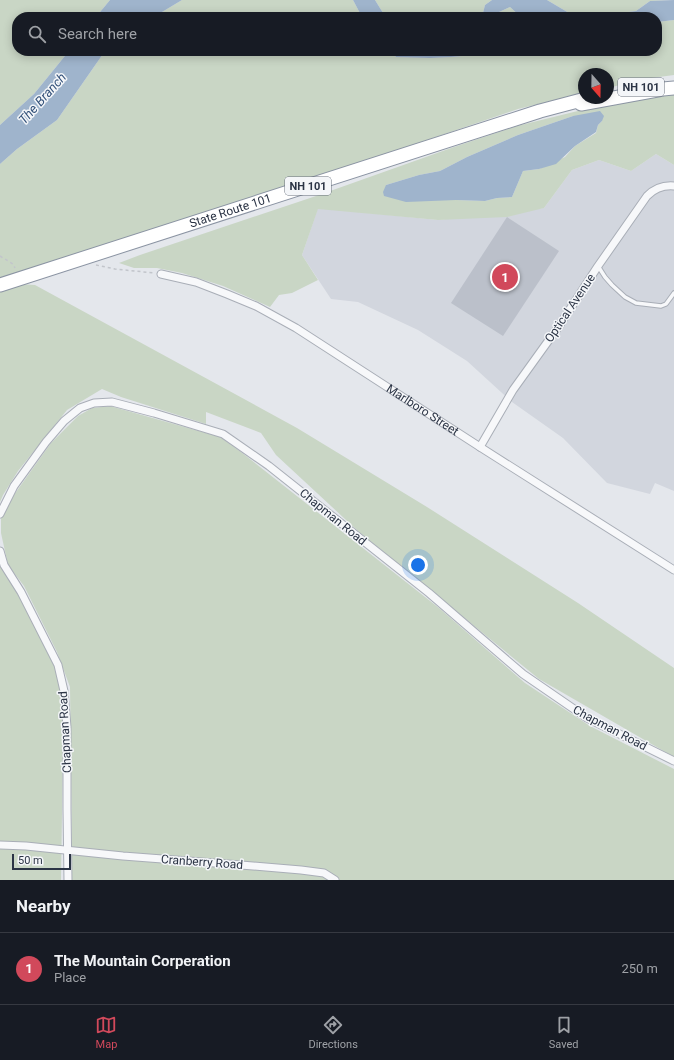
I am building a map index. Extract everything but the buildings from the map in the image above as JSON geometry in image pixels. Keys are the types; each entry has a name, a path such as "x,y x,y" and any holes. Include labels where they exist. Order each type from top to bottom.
{"highway":[{"name":"NH 101","path":"614,92 674,81"},
{"name":"State Route 101","path":"540,111 655,90 674,88"},
{"name":"State Route 101","path":"0,285 540,111 578,101"}],"street":[{"name":"Optical Avenue","path":"480,447 513,390 559,326 598,266 647,196 654,190 661,187 674,186"},
{"name":"Marlboro Street","path":"161,274 196,282 227,294 296,328 674,570"},
{"name":"Chapman Road","path":"0,514 14,486 46,442 64,421 80,408 94,403 112,402 223,434 269,466 429,593 523,674 587,718 674,761"},
{"name":"Chapman Road","path":"0,551 4,565 22,592 58,665 64,692 67,727 68,880"},
{"name":"Cranberry Road","path":"0,845 316,872 324,873 335,880"}],"lane":[{"path":"598,266 604,277 612,285 625,297 636,303 661,306 666,304 674,293"}],"path":[{"path":"0,256 13,264"},
{"path":"92,264 115,269 161,274"}],"shaded area":[{"path":"656,154 674,165 674,491 655,483 650,494 607,483 563,438 512,402 467,361 418,330 358,302 331,299 302,255 318,208 438,220 544,208 572,170 599,160 631,171"}],"green space":[{"path":"0,0 110,0 100,12 12,12 12,56 65,56 34,94 0,125"},
{"path":"182,0 353,0 359,12 162,12"},
{"path":"375,0 492,0 485,5 483,12 382,12"},
{"path":"547,0 674,0 650,1 636,11 629,12 567,12"},
{"path":"510,7 516,12 499,12"},
{"path":"674,20 674,75 644,79 614,86 614,68 578,68 578,94 518,109 166,229 0,278 0,164 17,149 57,120 102,56 395,56 430,58 462,56 662,56 662,21"},
{"path":"674,94 674,165 656,154 631,171 599,160 572,170 544,208 507,217 438,220 318,209 302,255 318,280 292,293 279,295 270,307 223,286 182,273 157,268 134,268 119,263 319,195 517,126 594,107","holes":["573,116 602,121 598,125 596,133 575,146 565,157 539,169 523,171 512,197 497,198 485,201 456,200 386,185 419,175 440,171 467,157 518,135"]},
{"path":"19,284 35,285 297,428 427,507 578,603 674,668 674,757 539,679 359,532 276,455 261,433 206,412 206,424 121,397 102,389 67,410 18,471 0,502 0,291"},
{"path":"110,406 220,437 439,608 525,683 590,726 674,769 674,880 71,880 72,840 70,687 57,652 24,586 8,565 1,533 1,513 51,443 78,416 92,408"},
{"path":"0,565 34,624 55,667 61,693 63,748 61,880 0,880"}],"water":[{"path":"110,0 182,0 162,12 100,12"},
{"path":"353,0 375,0 382,12 359,12"},
{"path":"492,0 547,0 567,12 516,12 510,7 499,12 483,12 485,5"},
{"path":"674,0 674,20 662,21 662,12 629,12 636,11 650,1"},
{"name":"The Branch","path":"65,56 102,56 57,120 17,149 0,164 0,125 34,94"},
{"path":"395,56 462,56 430,58"},
{"path":"600,111 604,116 598,125 596,132 575,146 556,164 539,169 523,171 512,197 497,198 485,201 456,200 406,202 384,196 383,192 386,185 419,175 440,171 467,157 518,135 573,116"}],"place":[{"name":"The Mountain Corperation","path":"505,277"}]}
